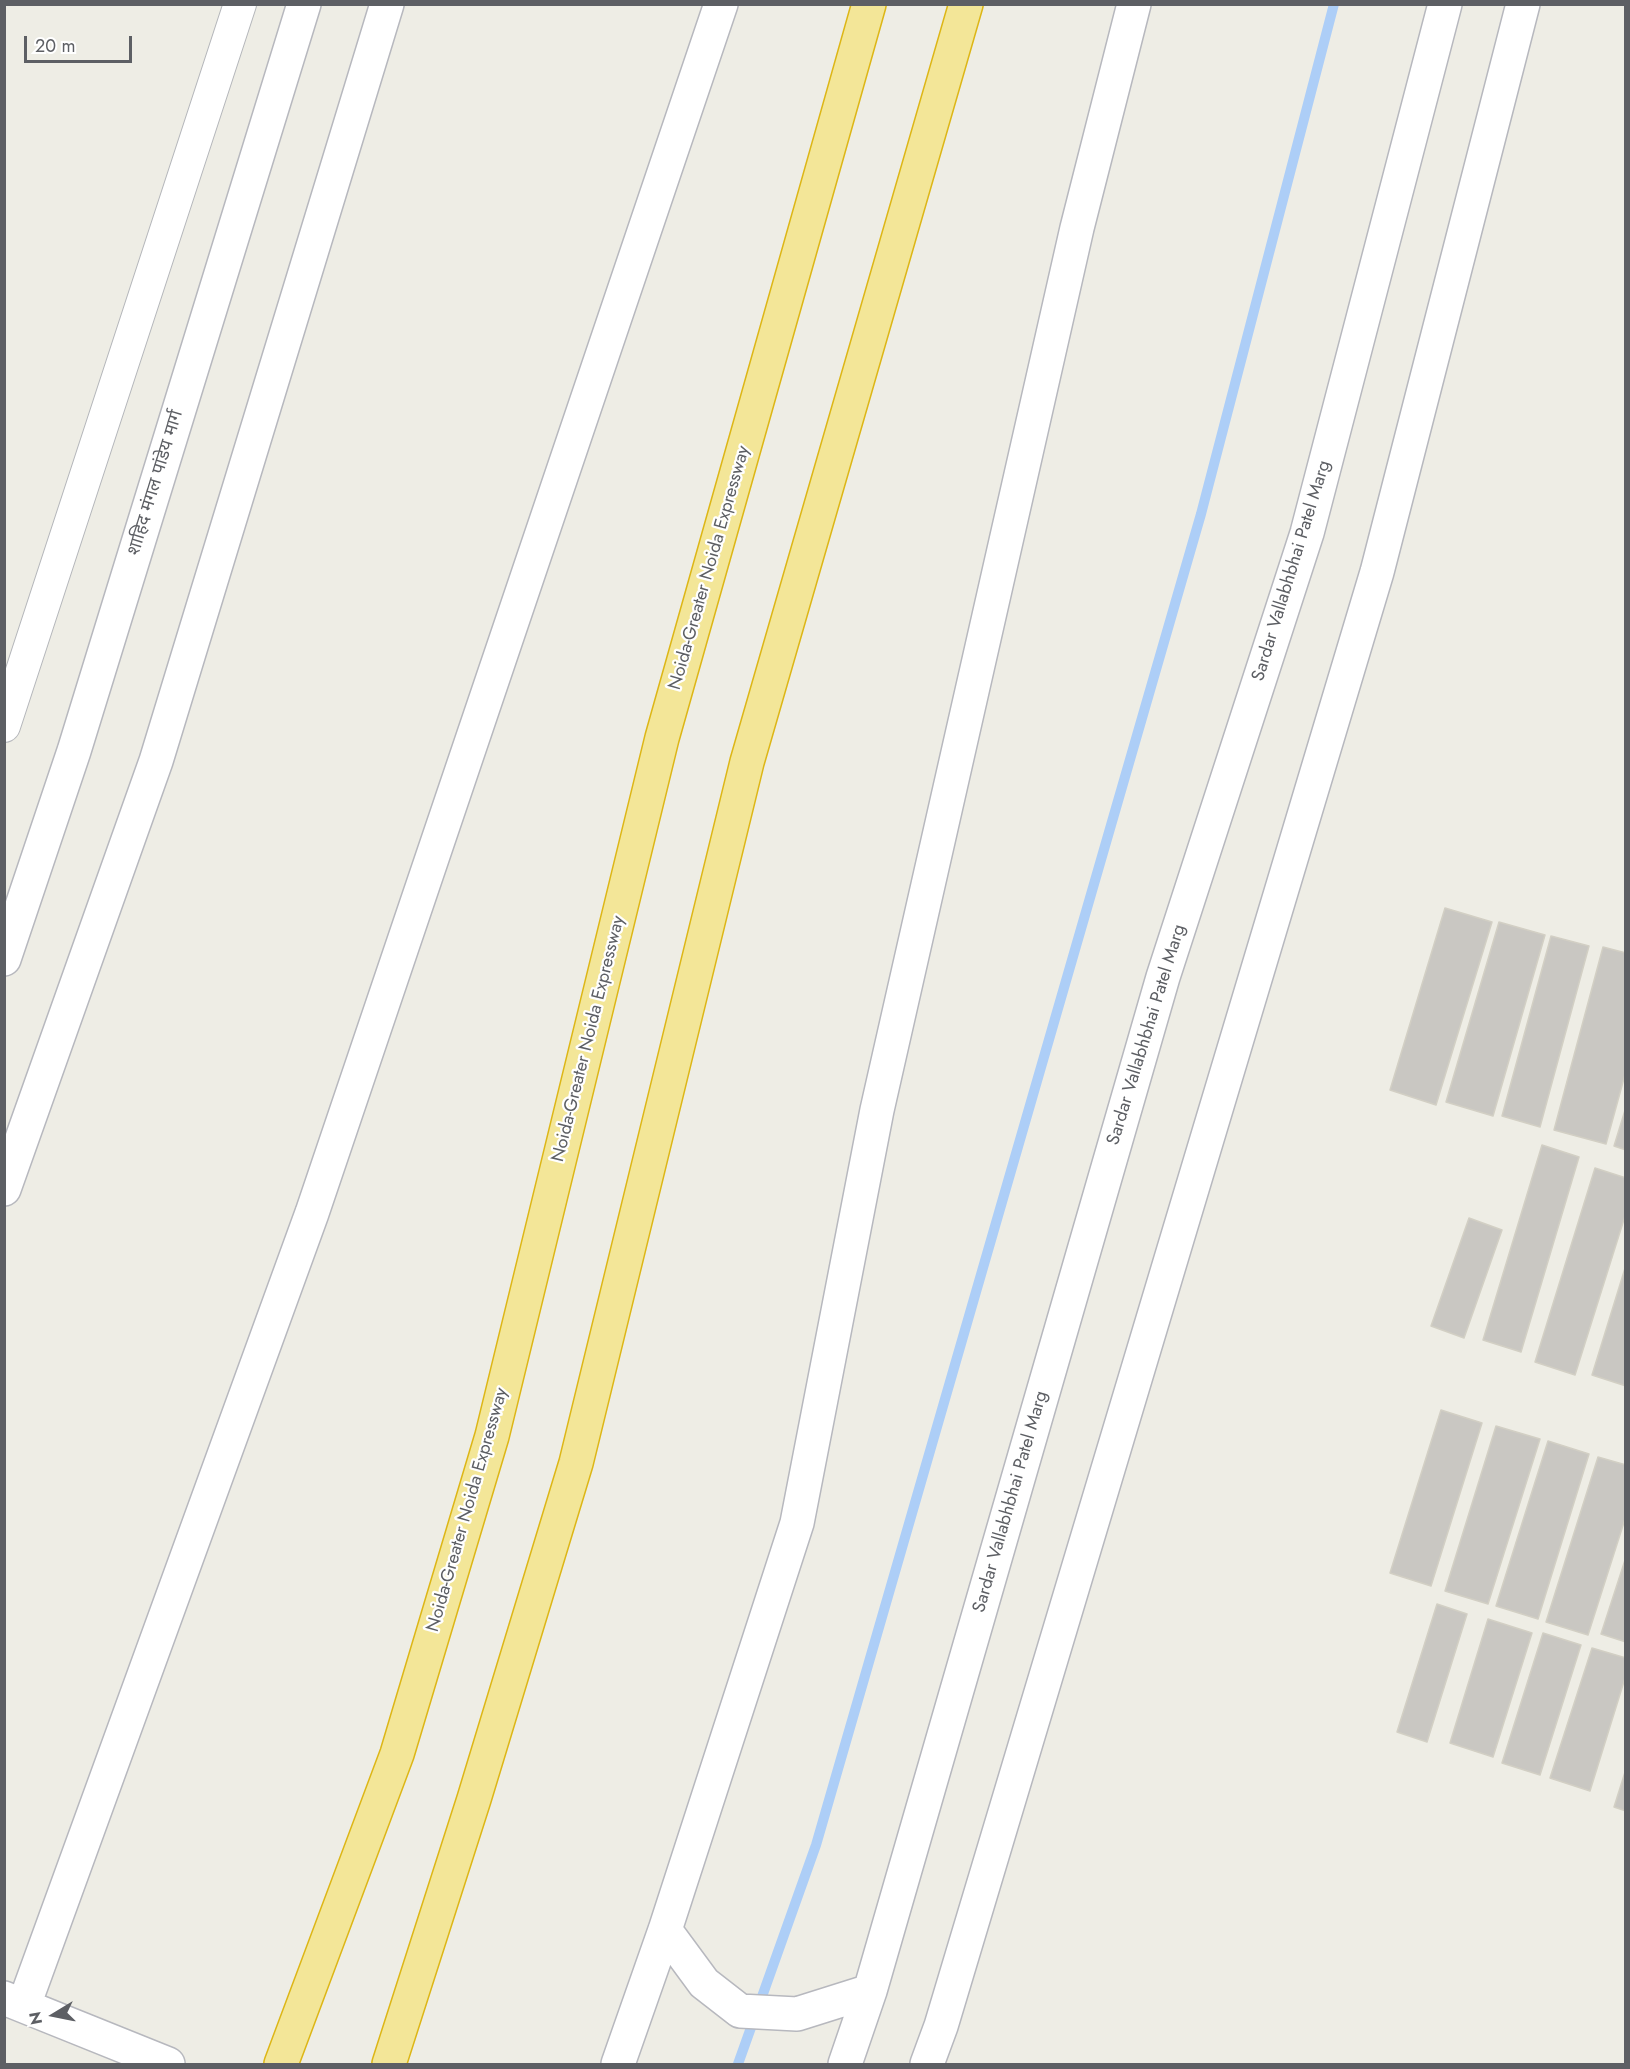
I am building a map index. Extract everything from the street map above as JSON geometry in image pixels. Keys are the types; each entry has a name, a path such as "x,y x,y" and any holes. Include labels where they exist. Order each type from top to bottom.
{"highway":[{"name":"Noida-Greater Noida Expressway","path":"285,2055 398,1754 492,1436 662,738 869,4"},
{"path":"389,2064 474,1799 576,1462 747,762 966,4"}],"street":[{"path":"4,726 240,4"},
{"name":"शाहिद मंगल पांडेय मार्ग","path":"4,960 74,751 304,4"},
{"path":"4,1189 156,761 387,4"},
{"path":"168,2064 14,2001 312,1213 721,4"},
{"path":"616,2063 665,1930 797,1523 877,1110 1074,240 1134,4"},
{"name":"Sardar Vallabhbhai Patel Marg","path":"845,2064 870,1991 1163,977 1307,533 1445,4"},
{"path":"927,2064 941,2026 1377,572 1523,4"},
{"path":"665,1930 704,1983 740,2011 798,2014 870,1991"}],"building":[{"path":"1445,908 1492,922 1436,1105 1390,1090"},
{"path":"1499,922 1545,935 1493,1116 1446,1102"},
{"path":"1551,936 1589,946 1540,1127 1502,1116"},
{"path":"1603,947 1626,953 1626,1071 1606,1144 1554,1130"},
{"path":"1626,1107 1626,1150 1614,1146"},
{"path":"1542,1145 1579,1157 1521,1352 1483,1340"},
{"path":"1595,1168 1626,1178 1626,1213 1575,1375 1535,1362"},
{"path":"1469,1218 1502,1230 1464,1338 1431,1326"},
{"path":"1626,1265 1626,1386 1592,1375"},
{"path":"1441,1410 1482,1423 1431,1586 1390,1573"},
{"path":"1496,1426 1540,1439 1488,1604 1445,1591"},
{"path":"1548,1441 1589,1454 1538,1619 1496,1606"},
{"path":"1598,1457 1626,1465 1626,1516 1588,1635 1546,1622"},
{"path":"1626,1557 1626,1642 1601,1634"},
{"path":"1437,1604 1467,1614 1427,1742 1397,1732"},
{"path":"1488,1619 1532,1633 1493,1757 1450,1743"},
{"path":"1543,1633 1581,1645 1540,1775 1502,1763"},
{"path":"1592,1648 1626,1658 1626,1675 1590,1791 1550,1778"},
{"path":"1626,1769 1626,1811 1614,1807"}],"waterway":[{"path":"738,2064 816,1845 1201,514 1334,4"}]}
